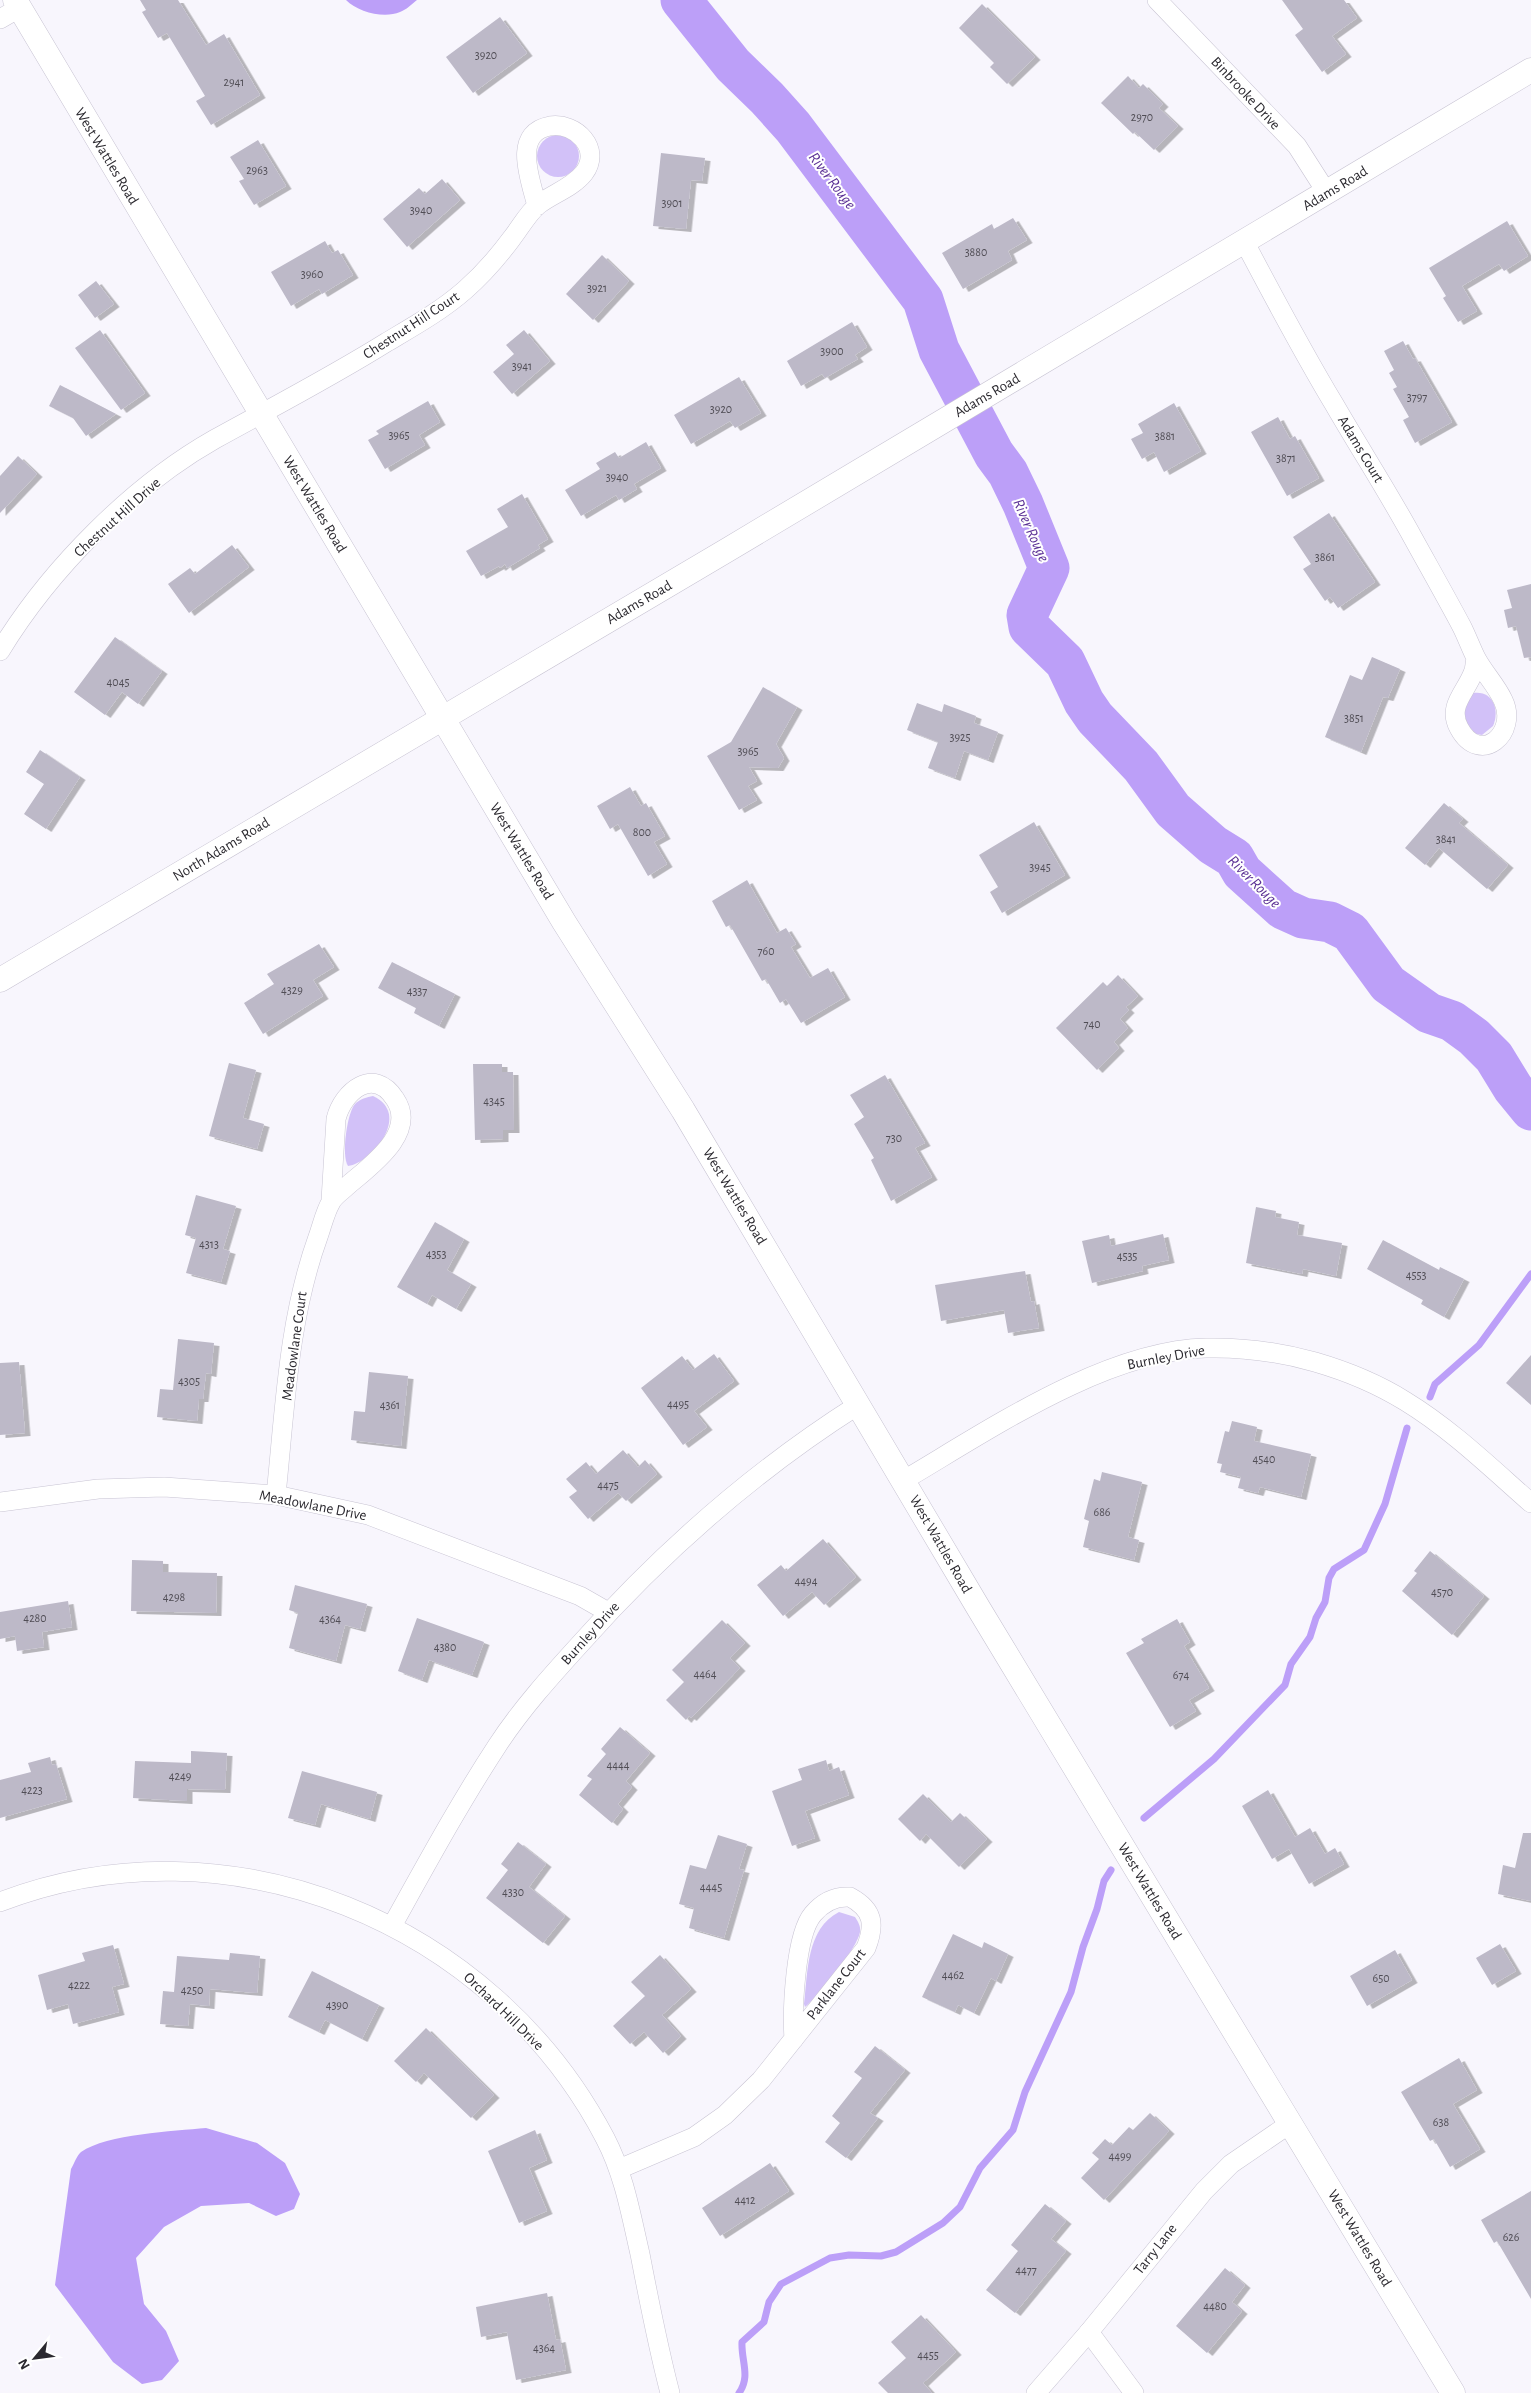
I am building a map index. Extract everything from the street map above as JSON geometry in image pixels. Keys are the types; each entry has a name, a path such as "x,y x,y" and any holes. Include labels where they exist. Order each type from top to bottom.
{"street":[{"name":"Binbrooke Drive","path":"1157,0 1297,146 1327,193"},
{"name":"West Wattles Road","path":"11,9 262,414 564,922 688,1117 979,1609 1454,2393"},
{"name":"Adams Road","path":"442,718 1022,375 1531,70"},
{"name":"Chestnut Hill Court","path":"262,414 374,350 442,308 488,268 536,206"},
{"name":"Adams Court","path":"1244,242 1333,403 1412,537 1463,629 1476,658"},
{"name":"Chestnut Hill Drive","path":"0,651 25,614 70,559 124,506 193,453 262,414"},
{"name":"North Adams Road","path":"0,980 442,718"},
{"name":"Meadowlane Court","path":"276,1495 298,1307 315,1246 331,1200 336,1119 339,1107 355,1088 371,1084 380,1086 393,1096 398,1103 401,1124 397,1136 362,1173 331,1200"},
{"name":"Burnley Drive","path":"904,1480 1007,1419 1120,1366 1160,1355 1205,1348 1246,1348 1289,1354 1368,1380 1405,1401 1438,1424 1531,1503"},
{"name":"Burnley Drive","path":"392,1926 433,1852 498,1745 545,1683 608,1612 699,1522 799,1444 858,1405"},
{"name":"Meadowlane Drive","path":"0,1502 98,1489 164,1488 276,1495 368,1515 580,1596 608,1612"},
{"name":"Orchard Hill Drive","path":"0,1902 34,1889 73,1878 147,1870 176,1870 248,1878 280,1884 352,1908 392,1926 423,1943 470,1976 510,2012 542,2046 585,2104 605,2138 619,2169 670,2393"},
{"name":"Parklane Court","path":"619,2169 664,2152 710,2127 761,2080 794,2039 866,1948 870,1938 871,1920 867,1909 850,1897 832,1899 821,1906 812,1915 806,1928 801,1944 792,2012 794,2039"},
{"name":"Tarry Lane","path":"1036,2393 1089,2332 1186,2210 1231,2164 1291,2123"},
{"path":"1089,2332 1134,2393"}],"shaded area":[{"path":"346,0 417,0 402,11 386,15 364,11"},
{"path":"554,135 562,135 573,141 579,156 573,171 562,177 554,177 543,171 537,160 537,152 543,141"},
{"path":"1473,693 1486,695 1493,702 1495,708 1496,714 1493,726 1482,735 1471,733 1462,711"},
{"path":"373,1096 384,1104 389,1114 389,1125 384,1137 368,1156 358,1163 348,1166 345,1144 347,1125 352,1109 359,1101"},
{"path":"839,1912 855,1917 860,1928 858,1939 837,1971 805,2007 808,1965 814,1940 828,1920"},
{"path":"206,2128 257,2143 285,2163 300,2194 294,2209 276,2216 249,2203 201,2206 164,2227 136,2258 144,2304 166,2331 179,2361 162,2380 142,2384 113,2362 55,2285 71,2169 81,2152 107,2141 141,2134"}],"building":[{"path":"140,0 178,0 206,45 224,34 260,95 211,125 196,101 205,96 167,33 158,38 142,12 146,10"},
{"path":"1282,0 1344,0 1357,18 1332,36 1346,54 1322,72 1295,35 1303,29"},
{"path":"982,4 1035,57 1007,84 990,67 994,63 959,28"},
{"path":"500,17 527,53 473,93 446,57"},
{"path":"1128,76 1139,88 1143,84 1163,104 1159,108 1178,126 1154,150 1135,132 1133,134 1101,103"},
{"path":"258,140 286,186 254,205 239,181 244,179 230,157"},
{"path":"661,153 705,158 702,181 691,180 686,229 653,226"},
{"path":"442,179 460,200 407,247 383,219 419,188 425,194"},
{"path":"1013,218 1027,240 1008,251 1012,260 963,289 942,253 992,224 994,229"},
{"path":"1507,221 1528,256 1504,271 1499,264 1462,286 1477,311 1458,322 1443,298 1446,296 1429,268"},
{"path":"325,241 332,253 338,250 353,275 322,294 319,289 291,306 271,272"},
{"path":"602,255 629,281 593,320 566,294"},
{"path":"96,281 114,304 95,318 78,295"},
{"path":"852,322 867,347 855,355 858,359 825,378 822,374 801,386 787,361"},
{"path":"100,330 145,393 121,410 75,348"},
{"path":"524,330 550,361 512,394 493,372 514,354 506,345"},
{"path":"1403,341 1452,422 1415,443 1403,420 1409,417 1393,389 1397,387 1389,373 1394,370 1384,351"},
{"path":"739,377 761,413 735,428 730,421 691,444 674,415"},
{"path":"60,385 116,414 86,436 73,418 49,406"},
{"path":"428,401 440,422 419,435 425,445 385,469 368,440 379,434 376,431"},
{"path":"1174,403 1201,451 1164,472 1154,452 1142,459 1131,439 1143,433 1138,424"},
{"path":"1278,417 1290,439 1295,436 1319,478 1287,496 1251,432"},
{"path":"646,442 661,468 634,484 637,489 619,500 616,495 581,516 565,490 600,469 596,463 615,452 619,458"},
{"path":"18,456 37,474 0,513 0,476"},
{"path":"522,494 548,539 538,545 540,548 507,568 505,564 481,576 466,551 508,527 497,509"},
{"path":"1329,513 1375,582 1338,608 1330,597 1325,601 1303,569 1311,564 1293,537"},
{"path":"232,545 249,567 189,613 168,584 190,568 195,574"},
{"path":"1531,584 1531,657 1524,658 1516,626 1508,628 1504,610 1512,608 1507,590"},
{"path":"115,637 162,671 138,704 122,692 105,715 74,692"},
{"path":"1372,657 1400,669 1388,698 1383,697 1361,752 1325,737 1350,675 1362,680"},
{"path":"763,687 797,707 776,744 784,758 778,768 749,767 757,781 748,786 757,800 739,810 707,756 731,742"},
{"path":"917,703 942,712 944,704 976,716 974,723 998,732 988,760 964,751 955,778 928,768 938,742 907,730"},
{"path":"40,750 80,777 46,829 24,814 44,784 26,772"},
{"path":"630,787 641,806 646,803 665,836 654,842 667,864 648,876 618,824 610,829 597,806"},
{"path":"1444,803 1463,819 1459,823 1508,865 1487,889 1439,848 1425,865 1405,848"},
{"path":"1034,822 1065,875 1002,913 990,892 998,887 979,855"},
{"path":"747,880 777,933 786,928 796,944 791,947 810,978 828,968 845,997 801,1023 786,999 780,1003 766,979 762,981 730,925 726,927 712,901"},
{"path":"319,944 334,967 313,980 323,996 263,1034 244,1003 274,984 267,974"},
{"path":"392,962 455,994 439,1026 414,1013 416,1008 378,988"},
{"path":"1118,975 1138,996 1126,1007 1129,1010 1120,1019 1128,1028 1114,1042 1119,1048 1097,1070 1056,1028 1103,982 1107,986"},
{"path":"229,1063 256,1070 243,1118 264,1124 257,1149 209,1136"},
{"path":"473,1064 502,1064 502,1072 513,1072 514,1130 503,1130 503,1139 475,1140"},
{"path":"885,1075 925,1143 915,1148 932,1177 891,1201 871,1160 874,1158 854,1124 864,1117 850,1095"},
{"path":"196,1195 236,1206 223,1249 230,1251 221,1282 186,1273 196,1238 185,1235"},
{"path":"1256,1207 1276,1211 1275,1217 1299,1222 1297,1235 1342,1243 1336,1276 1303,1269 1302,1274 1246,1263"},
{"path":"435,1222 464,1239 447,1270 471,1284 456,1309 432,1295 427,1304 397,1287"},
{"path":"1163,1234 1169,1260 1142,1266 1143,1271 1092,1283 1082,1241 1109,1235 1111,1246"},
{"path":"1383,1240 1439,1270 1440,1267 1464,1279 1444,1317 1421,1304 1423,1300 1367,1269"},
{"path":"1025,1271 1031,1302 1034,1301 1039,1328 1008,1333 1004,1310 941,1321 935,1285"},
{"path":"178,1339 214,1343 211,1374 206,1373 203,1399 199,1399 197,1421 157,1417 160,1389 173,1390"},
{"path":"714,1354 734,1381 694,1411 707,1427 683,1445 641,1388 682,1356 693,1370"},
{"path":"1531,1355 1531,1405 1506,1383"},
{"path":"19,1362 25,1433 0,1435 0,1363"},
{"path":"369,1372 408,1376 401,1446 351,1440 354,1411 365,1412"},
{"path":"1232,1421 1257,1427 1254,1441 1311,1454 1301,1497 1260,1487 1258,1493 1238,1488 1241,1477 1220,1472 1222,1464 1217,1463 1225,1431 1229,1432"},
{"path":"623,1450 638,1467 645,1460 657,1474 626,1501 618,1493 588,1519 569,1497 577,1491 566,1479 586,1462 596,1474"},
{"path":"1102,1472 1142,1482 1128,1537 1139,1540 1134,1560 1083,1547 1089,1521 1084,1519 1094,1479 1100,1481"},
{"path":"823,1539 856,1577 824,1605 812,1592 783,1616 757,1585 781,1565 786,1571"},
{"path":"1430,1551 1484,1596 1452,1635 1402,1591 1417,1573 1414,1571"},
{"path":"132,1560 163,1561 163,1572 217,1573 216,1613 131,1611"},
{"path":"295,1585 367,1604 360,1629 345,1625 336,1661 289,1648 298,1613 289,1610"},
{"path":"68,1601 72,1627 42,1632 44,1647 17,1651 15,1636 0,1639 0,1612"},
{"path":"417,1618 484,1642 472,1675 429,1660 422,1680 398,1671"},
{"path":"1177,1619 1190,1642 1184,1646 1209,1688 1189,1700 1196,1711 1170,1727 1126,1653 1144,1643 1141,1639"},
{"path":"722,1620 745,1643 730,1658 740,1668 691,1718 689,1716 686,1720 666,1700 684,1682 672,1670"},
{"path":"620,1727 650,1753 626,1781 632,1787 618,1804 623,1809 612,1823 579,1795 592,1779 587,1776 606,1754 601,1749"},
{"path":"191,1751 227,1753 225,1790 187,1789 187,1801 133,1798 135,1761 191,1763"},
{"path":"50,1757 52,1765 56,1764 67,1799 0,1818 0,1780 31,1772 28,1763"},
{"path":"826,1760 829,1771 839,1767 849,1795 805,1811 815,1838 792,1846 772,1791 802,1780 798,1769"},
{"path":"302,1771 377,1792 370,1819 321,1804 315,1825 288,1818"},
{"path":"1268,1790 1295,1837 1310,1828 1325,1854 1335,1848 1344,1864 1309,1884 1289,1849 1272,1859 1242,1806"},
{"path":"923,1794 951,1822 960,1813 987,1839 959,1867 926,1834 920,1841 898,1819"},
{"path":"1523,1833 1531,1833 1531,1901 1498,1894 1503,1865 1515,1868"},
{"path":"718,1835 747,1844 739,1869 744,1870 724,1938 689,1928 694,1908 679,1904 690,1865 706,1869"},
{"path":"518,1842 546,1864 529,1887 565,1916 543,1943 486,1898 508,1870 501,1864"},
{"path":"953,1934 982,1948 984,1942 1008,1954 996,1981 991,1978 974,2013 958,2005 955,2012 922,1997"},
{"path":"1500,1944 1516,1971 1492,1985 1476,1958"},
{"path":"113,1945 124,1984 112,1987 119,2012 73,2024 68,2004 47,2010 38,1975 85,1961 82,1953"},
{"path":"1395,1950 1412,1980 1367,2006 1350,1976"},
{"path":"230,1953 260,1956 257,1993 210,1989 209,2006 190,2004 188,2026 160,2024 163,1991 174,1992 177,1956 229,1960"},
{"path":"660,1955 691,1989 662,2015 681,2036 663,2053 644,2032 630,2044 613,2026 645,1996 631,1982"},
{"path":"312,1971 379,2005 362,2039 325,2020 319,2032 288,2017"},
{"path":"426,2028 494,2095 471,2118 424,2073 416,2082 394,2061"},
{"path":"875,2046 905,2070 870,2113 878,2118 846,2158 825,2142 840,2123 832,2116 862,2078 854,2072"},
{"path":"1459,2058 1477,2090 1453,2104 1480,2149 1450,2167 1434,2139 1430,2141 1401,2092"},
{"path":"1150,2113 1169,2131 1104,2200 1081,2178 1099,2159 1092,2153 1105,2139 1112,2145 1129,2127 1133,2130"},
{"path":"535,2130 547,2160 529,2168 547,2211 519,2223 488,2151"},
{"path":"770,2163 789,2191 720,2236 702,2208"},
{"path":"1531,2191 1531,2299 1497,2241 1494,2243 1481,2220"},
{"path":"1045,2204 1066,2221 1051,2239 1066,2251 1015,2313 986,2290 1018,2251 1011,2245"},
{"path":"1225,2268 1245,2285 1232,2302 1242,2311 1207,2353 1176,2326"},
{"path":"547,2293 556,2340 560,2339 566,2370 516,2380 507,2332 481,2337 476,2307"},
{"path":"921,2315 956,2352 923,2383 932,2393 888,2393 878,2383 906,2358 891,2342"}],"waterway":[{"name":"River Rouge","path":"681,0 733,65 793,127 923,300 939,350 994,454 1008,473 1049,568 1027,615 1029,627 1065,662 1084,702 1095,718 1141,766 1173,810 1213,845 1234,858 1242,872 1283,909 1303,918 1330,922 1350,932 1388,984 1429,1013 1452,1021 1474,1037 1494,1057 1513,1088 1531,1110"},
{"path":"1430,1397 1435,1384 1479,1345 1531,1274"},
{"path":"1144,1818 1214,1759 1285,1685 1291,1664 1310,1637 1316,1618 1325,1602 1329,1578 1334,1569 1364,1550 1385,1504 1407,1428"},
{"path":"739,2393 743,2387 745,2374 742,2342 764,2322 769,2302 781,2284 830,2258 849,2255 881,2256 896,2252 943,2223 960,2207 980,2168 1013,2130 1025,2092 1071,1992 1104,1881 1111,1870"}]}
